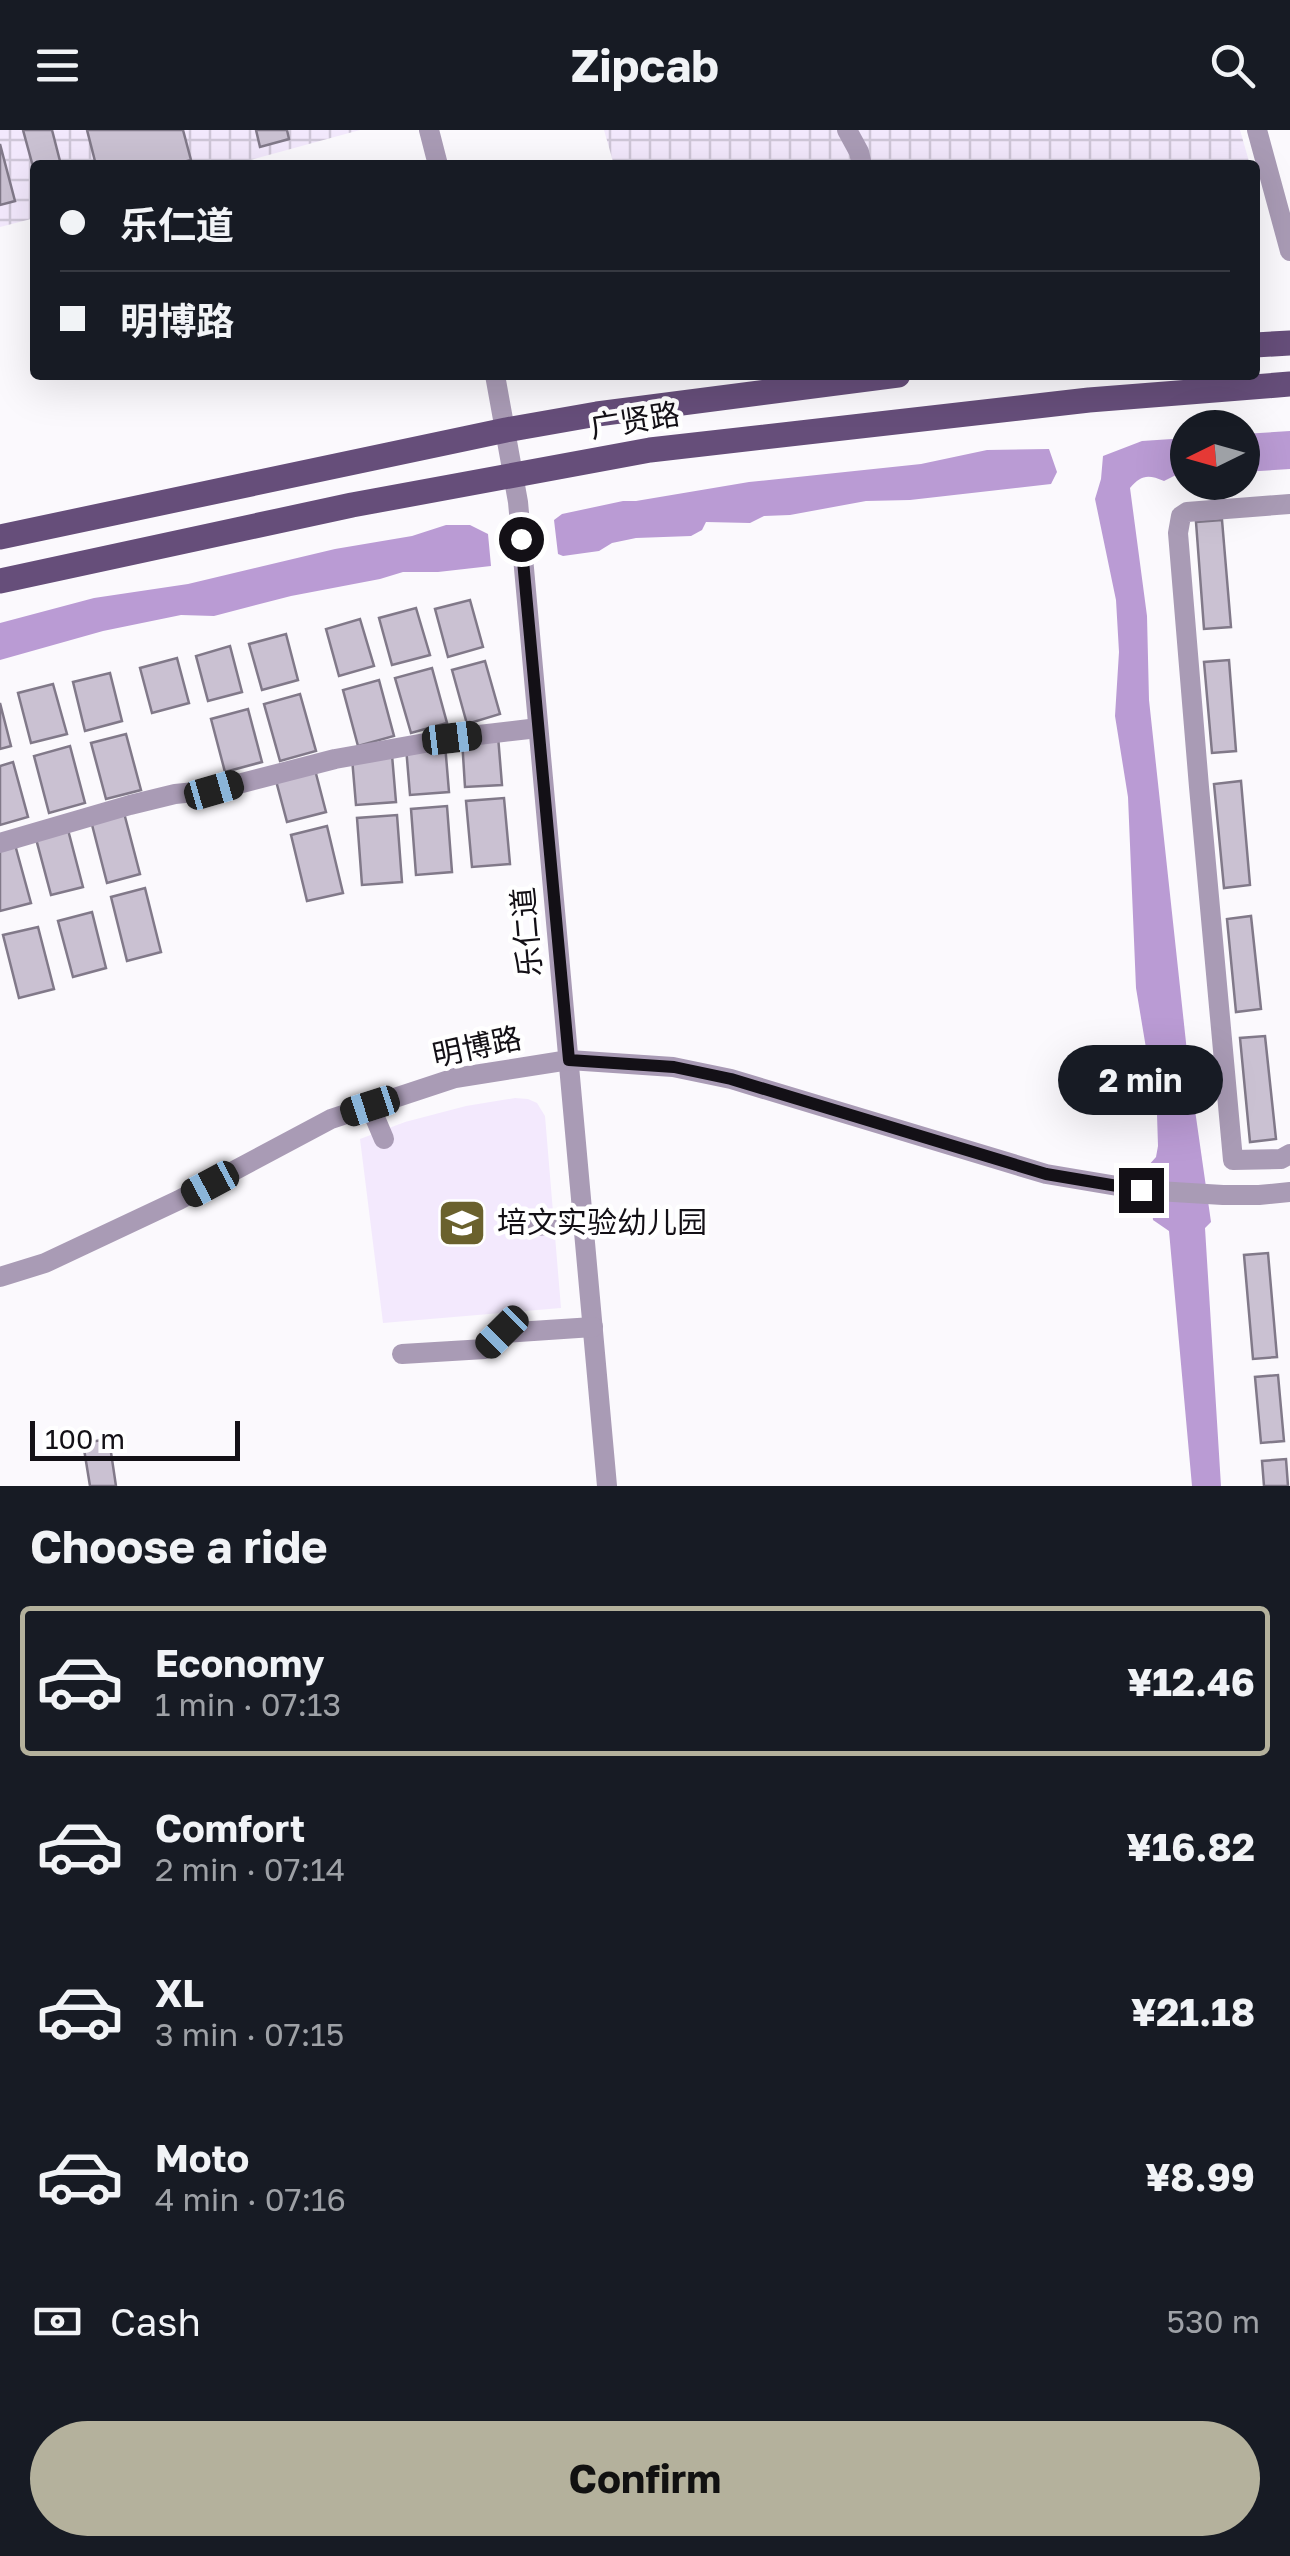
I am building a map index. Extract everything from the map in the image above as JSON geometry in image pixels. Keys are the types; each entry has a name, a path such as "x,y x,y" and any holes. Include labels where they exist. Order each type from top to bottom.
{"main road":[{"path":"1260,346 1290,343"},
{"name":"广贤路","path":"0,537 506,430 597,414 859,380"},
{"name":"广贤路","path":"0,581 514,474 725,440 1090,400 1290,384"}],"street":[{"path":"428,130 437,160"},
{"path":"846,130 861,160"},
{"path":"1257,130 1286,217 1290,251"},
{"name":"乐仁道","path":"496,380 514,474 607,1486"},
{"path":"1290,504 1188,512 1178,524 1233,1160 1280,1159 1290,1154"},
{"path":"0,843 130,805 214,790 336,759 452,738 538,728"},
{"name":"明博路","path":"0,1277 45,1263 179,1200 331,1120 455,1078 569,1060 674,1067 731,1079 1046,1174 1141,1190 1260,1196 1290,1192"},
{"path":"370,1106 384,1139"},
{"path":"536,1226 584,1222"},
{"path":"402,1354 485,1350 502,1332 593,1327"}],"shaded area":[{"path":"0,130 360,130 250,160 30,160 30,219 0,227"},
{"path":"604,130 1240,130 1249,160 613,160"},
{"path":"1290,431 1290,469 1260,471 1260,433"},
{"path":"1170,439 1170,478 1164,481 1145,477 1130,488 1147,616 1149,700 1188,1061 1211,1222 1205,1228 1221,1486 1192,1486 1169,1231 1153,1220 1148,1166 1156,1157 1158,1146 1157,1114 1136,988 1128,797 1115,716 1119,652 1116,600 1095,499 1103,456 1142,441"},
{"path":"1049,449 1057,472 1051,484 910,500 866,501 764,516 750,523 706,522 702,530 691,536 636,538 612,543 599,551 558,554 554,520 562,514 749,482 921,464 987,450"},
{"path":"446,525 470,525 488,534 491,566 403,572 214,616 181,615 103,631 0,660 0,623 94,598 188,584 335,549 412,536"},
{"name":"培文实验幼儿园","path":"515,1098 537,1103 545,1116 561,1308 383,1323 360,1139 405,1122"}],"building":[{"path":"23,130 52,130 60,160 31,160"},
{"path":"87,130 183,130 191,160 95,160"},
{"path":"256,130 287,130 289,139 260,147"},
{"path":"0,144 15,201 0,205"},
{"path":"1222,520 1231,627 1204,629 1196,522"},
{"path":"470,600 483,647 448,657 435,609"},
{"path":"416,608 430,655 392,665 379,618"},
{"path":"360,619 374,666 339,676 326,629"},
{"path":"286,634 298,680 262,690 249,644"},
{"path":"230,646 242,692 208,701 196,656"},
{"path":"177,658 189,703 152,713 140,668"},
{"path":"1229,660 1236,751 1212,753 1204,662"},
{"path":"485,661 500,714 467,724 452,670"},
{"path":"432,668 447,723 411,733 395,678"},
{"path":"110,673 122,721 85,731 73,682"},
{"path":"379,680 394,736 358,746 343,690"},
{"path":"53,684 67,734 31,743 18,693"},
{"path":"300,694 316,751 280,761 264,704"},
{"path":"0,703 11,746 0,749"},
{"path":"248,709 262,762 225,772 211,719"},
{"path":"126,734 141,790 106,799 91,743"},
{"path":"498,736 502,785 465,787 462,739"},
{"path":"445,744 449,792 410,795 406,747"},
{"path":"70,746 85,803 49,813 34,756"},
{"path":"392,755 396,802 356,805 352,758"},
{"path":"13,762 28,817 0,825 0,766"},
{"path":"314,766 326,812 287,822 275,777"},
{"path":"1241,781 1250,885 1224,888 1214,784"},
{"path":"504,798 510,864 472,867 466,801"},
{"path":"447,806 452,872 416,875 411,809"},
{"path":"123,809 140,874 107,883 90,817"},
{"path":"397,815 402,882 362,885 357,818"},
{"path":"67,826 83,887 51,895 35,835"},
{"path":"327,826 343,893 307,901 291,835"},
{"path":"14,841 31,903 0,911 0,845"},
{"path":"145,888 161,952 127,961 111,897"},
{"path":"92,912 106,968 73,977 58,921"},
{"path":"1251,916 1261,1009 1236,1012 1227,919"},
{"path":"38,927 54,989 19,998 3,935"},
{"path":"1265,1036 1276,1139 1250,1142 1240,1038"},
{"path":"1268,1253 1277,1357 1253,1359 1244,1255"},
{"path":"1278,1375 1284,1441 1261,1443 1255,1377"},
{"path":"109,1439 116,1486 90,1486 83,1443"},
{"path":"1286,1459 1288,1486 1264,1486 1262,1461"}],"place":[{"name":"培文实验幼儿园","path":"462,1223"}],"route":[{"path":"521,539 569,1060 674,1067 731,1079 1046,1174 1141,1190"}]}
